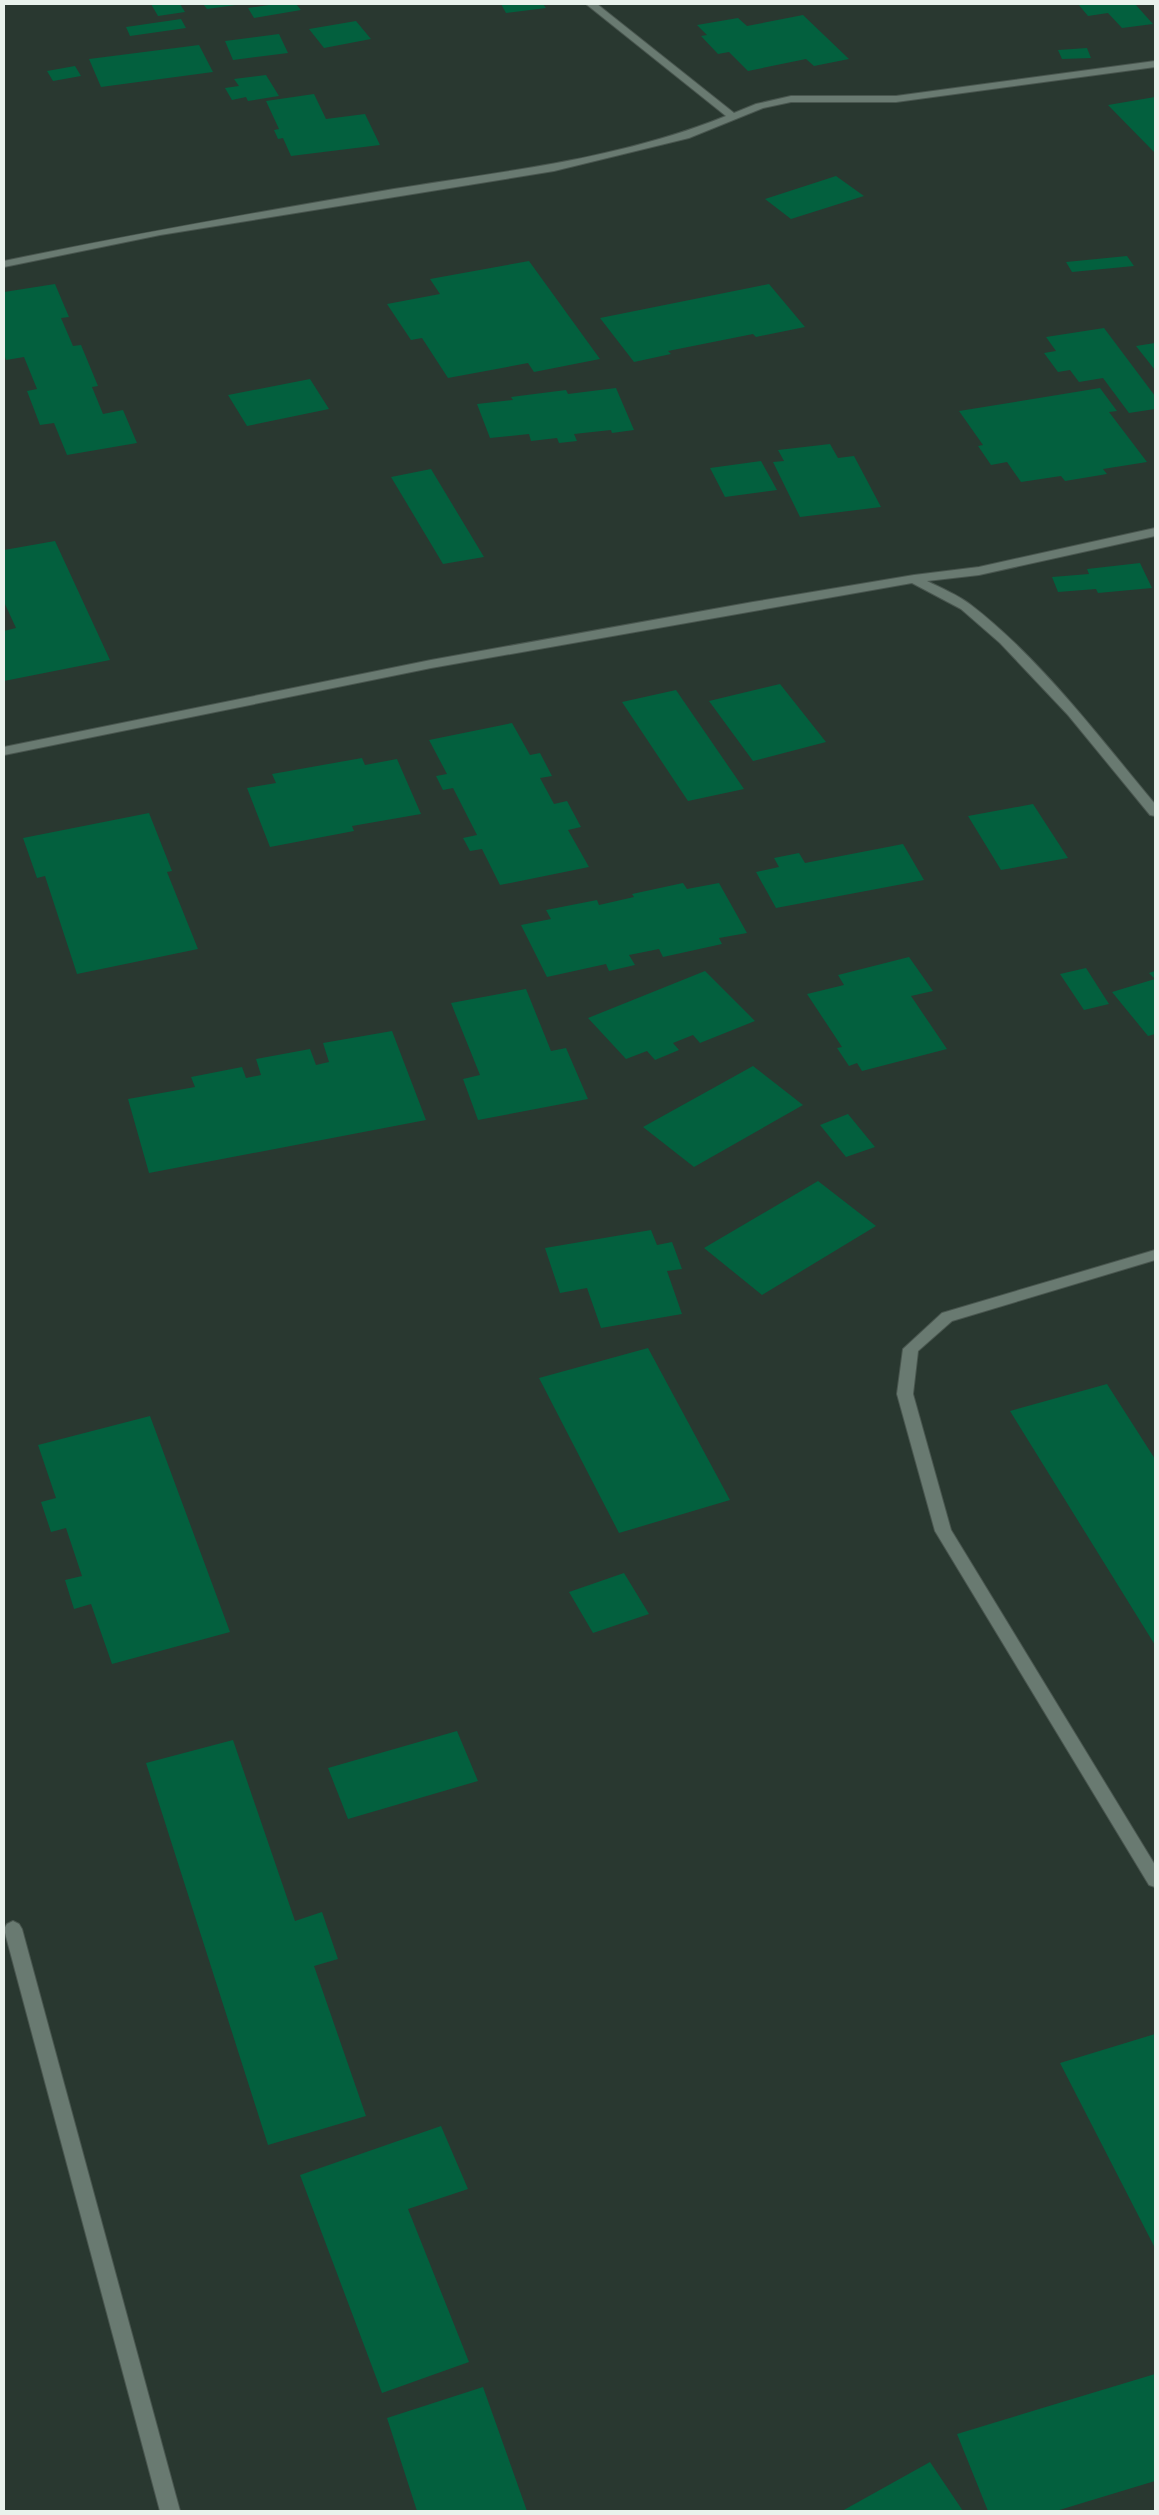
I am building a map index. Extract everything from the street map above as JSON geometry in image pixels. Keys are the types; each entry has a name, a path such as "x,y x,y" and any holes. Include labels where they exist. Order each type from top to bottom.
{"street":[{"path":"591,4 733,117"},
{"path":"4,264 160,232 396,192 554,168 685,136 760,106 791,99 896,99 1155,64"},
{"path":"4,751 431,664 744,607 914,579 979,571 1155,532"},
{"path":"914,579 965,606 1004,640 1072,712 1155,812"},
{"path":"1155,1255 947,1317 910,1349 905,1394 943,1531 1155,1880"},
{"path":"13,1929 170,2511"}],"building":[{"path":"151,4 180,4 185,12 158,16"},
{"path":"203,4 236,4 236,5 207,9"},
{"path":"276,4 296,4 301,10 254,18 248,8"},
{"path":"501,4 543,4 546,8 506,13"},
{"path":"1078,4 1135,4 1153,24 1122,28 1108,13 1088,16"},
{"path":"803,15 849,59 814,66 806,59 748,71 729,52 718,54 701,36 707,35 697,25 738,18 747,26"},
{"path":"181,19 186,28 130,36 126,27"},
{"path":"356,21 371,39 324,48 309,29"},
{"path":"279,34 288,53 233,60 225,41"},
{"path":"199,45 213,72 101,87 89,59"},
{"path":"1087,48 1091,58 1062,59 1058,50"},
{"path":"75,66 81,76 53,81 47,71"},
{"path":"266,75 279,96 248,101 246,97 232,100 225,88 239,86 234,79"},
{"path":"314,94 326,119 365,114 380,145 291,156 283,138 278,139 274,130 279,129 266,101"},
{"path":"1155,97 1155,153 1108,105"},
{"path":"836,176 864,196 791,219 765,199"},
{"path":"1127,256 1134,266 1072,272 1066,262"},
{"path":"529,261 600,359 534,372 528,363 448,378 422,338 411,340 387,304 440,294 430,279"},
{"path":"55,284 69,317 61,318 73,346 81,345 98,386 92,387 103,414 123,410 137,443 67,455 54,423 40,425 27,391 37,389 24,357 6,360 4,354 4,292"},
{"path":"769,284 805,327 756,337 753,334 668,351 671,354 634,362 600,318"},
{"path":"1104,328 1155,396 1155,409 1129,413 1103,378 1079,382 1070,370 1058,372 1044,353 1056,351 1046,337"},
{"path":"1155,343 1155,370 1136,346"},
{"path":"310,379 329,409 247,426 228,395"},
{"path":"616,388 634,430 612,433 611,430 574,434 577,441 559,443 557,438 531,441 529,434 490,438 477,404 513,400 511,397 566,390 568,394"},
{"path":"1100,388 1117,411 1109,412 1147,462 1103,469 1107,474 1065,481 1061,476 1021,482 1007,462 991,465 978,446 983,445 959,411"},
{"path":"830,444 838,458 854,456 881,507 800,517 773,462 784,461 778,450"},
{"path":"761,461 777,490 725,497 710,468"},
{"path":"431,469 484,557 443,564 391,477"},
{"path":"55,541 110,660 4,681 4,631 16,628 4,602 4,550"},
{"path":"1140,563 1152,588 1098,593 1096,589 1058,592 1052,577 1089,574 1087,569"},
{"path":"780,684 826,742 753,761 709,701"},
{"path":"676,690 744,789 688,801 622,702"},
{"path":"512,723 530,755 540,753 552,776 540,778 554,804 567,801 581,827 568,830 589,867 500,885 482,849 470,851 463,838 477,835 453,788 443,790 436,776 447,774 429,740"},
{"path":"362,758 365,765 397,759 421,814 352,826 354,831 270,847 247,788 276,783 272,774"},
{"path":"1033,804 1068,858 1001,870 968,816"},
{"path":"149,813 172,871 167,872 198,949 77,974 45,876 37,878 23,838"},
{"path":"903,844 924,880 776,908 756,872 779,867 774,858 799,853 805,863"},
{"path":"683,883 687,889 719,883 747,933 719,938 722,944 663,957 659,949 629,955 635,965 609,971 606,964 547,977 521,925 551,919 546,910 597,900 599,905 634,897 632,894"},
{"path":"909,957 933,991 911,996 947,1049 862,1071 857,1063 849,1066 837,1048 842,1047 807,994 844,985 838,975"},
{"path":"1086,968 1109,1004 1084,1010 1060,974"},
{"path":"705,971 755,1021 700,1043 693,1035 673,1043 679,1050 655,1060 647,1051 626,1059 588,1018"},
{"path":"1155,971 1155,979 1149,973"},
{"path":"1155,979 1155,1034 1148,1036 1112,992"},
{"path":"526,989 551,1051 566,1048 588,1099 478,1120 463,1079 480,1075 451,1003"},
{"path":"392,1031 426,1120 149,1173 128,1099 195,1087 191,1077 242,1067 246,1078 261,1075 256,1059 310,1049 316,1065 329,1062 323,1043"},
{"path":"753,1066 803,1105 694,1167 643,1127"},
{"path":"848,1114 875,1147 846,1157 820,1125"},
{"path":"818,1181 876,1226 762,1295 704,1248"},
{"path":"651,1230 657,1245 672,1242 682,1269 667,1271 682,1314 601,1328 587,1288 560,1293 545,1248"},
{"path":"648,1348 730,1500 619,1533 539,1378"},
{"path":"1107,1384 1155,1459 1155,1645 1010,1411"},
{"path":"150,1416 230,1632 112,1664 91,1604 74,1609 65,1580 82,1576 66,1528 51,1532 41,1502 56,1498 38,1445"},
{"path":"624,1573 649,1614 593,1633 569,1592"},
{"path":"457,1731 478,1781 348,1819 328,1768"},
{"path":"233,1740 295,1921 322,1912 338,1959 314,1966 366,2116 268,2145 146,1763"},
{"path":"1155,2034 1155,2248 1060,2063"},
{"path":"441,2126 468,2189 408,2209 469,2362 382,2393 300,2175"},
{"path":"1155,2374 1155,2481 1056,2511 988,2511 957,2434"},
{"path":"483,2387 527,2511 417,2511 387,2418"},
{"path":"930,2462 963,2511 842,2511"}]}
